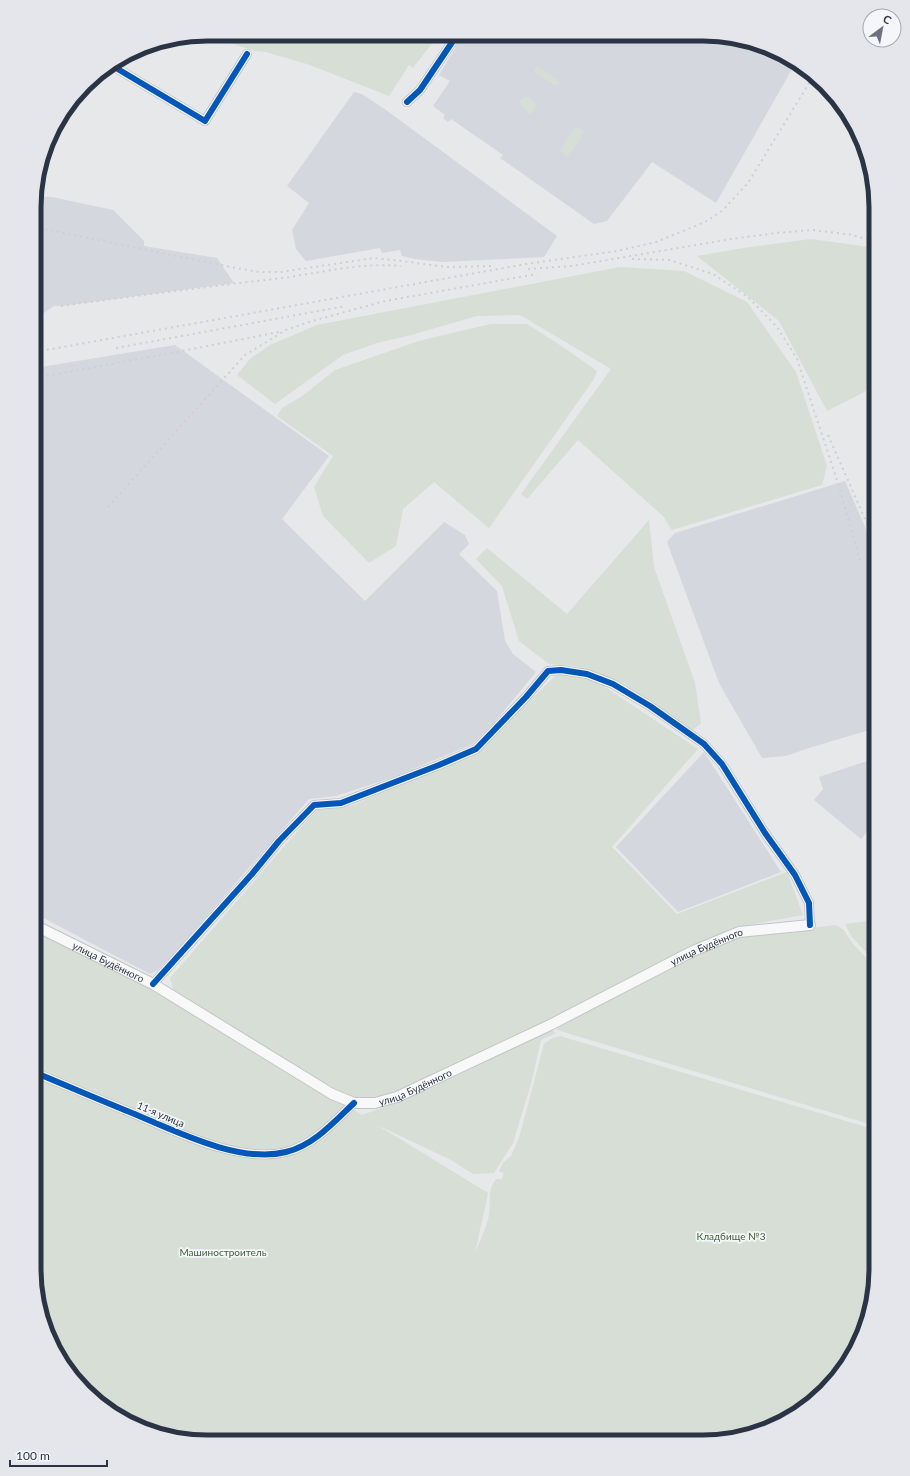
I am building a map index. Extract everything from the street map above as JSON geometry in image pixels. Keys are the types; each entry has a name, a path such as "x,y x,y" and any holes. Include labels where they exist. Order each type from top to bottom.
{"main road":[{"name":"улица Будённого","path":"41,928 153,984 332,1094 354,1103 375,1103 397,1098 550,1026 693,951 739,932 810,926"}],"street":[{"path":"407,102 420,90 453,41"},
{"path":"116,68 205,121 247,54"},
{"path":"153,984 252,874 278,841 314,805 341,803 476,749 548,671 561,670 587,674 613,684 650,706 704,744 722,764 765,833 796,875 809,903 810,926"},
{"name":"11-я улица","path":"41,1075 194,1139 230,1150 259,1156 286,1152 307,1145 354,1103"}],"shaded area":[{"path":"459,41 714,41 736,44 757,50 777,58 793,68 716,203 652,162 607,221 594,224 500,158 503,155 451,119 448,122 443,118 445,115 433,106 450,81 439,75"},
{"path":"354,92 362,94 386,110 557,236 544,257 443,262 402,256 400,250 382,253 380,248 306,261 296,249 292,230 309,203 287,186"},
{"path":"41,196 52,197 113,210 144,241 144,246 217,258 234,283 61,306 54,306 41,315"},
{"path":"175,345 329,456 282,519 365,601 444,522 465,535 469,544 459,554 497,591 505,641 513,654 536,672 494,723 473,744 394,777 336,796 309,799 179,948 158,970 150,974 41,917 41,367"},
{"path":"845,481 869,536 869,730 786,756 762,758 719,683 667,542 675,533"},
{"path":"704,752 781,872 678,912 616,847"},
{"path":"869,760 869,829 861,839 814,800 823,789 819,777"}],"green space":[{"path":"223,41 433,41 413,68 409,65 389,96 310,65 266,52 255,51"},
{"path":"537,66 560,82 556,86 534,72"},
{"path":"525,96 533,100 537,105 531,114 528,113 519,102"},
{"path":"575,127 578,127 584,131 582,137 567,157 560,150"},
{"path":"811,239 869,247 869,390 827,411 779,321 697,256"},
{"path":"620,267 684,271 747,302 796,372 827,466 822,485 672,530 663,516 578,440 527,499 521,494 611,369 520,315 477,316 377,343 343,355 275,404 237,375 250,359 270,345 317,325"},
{"path":"491,324 527,324 597,371 594,379 489,528 434,482 403,509 396,546 369,563 323,516 314,487 333,456 277,416 282,408 301,397 335,370 422,340"},
{"path":"649,520 654,567 695,683 701,723 691,732 624,684 575,666 549,664 519,641 502,586 476,559 487,548 567,614"},
{"path":"557,674 593,679 698,749 612,847 677,914 787,872 803,915 738,927 540,1026 389,1096 349,1098 174,991 170,978 316,810 353,805 479,751"},
{"path":"869,921 869,955 852,937 845,924"},
{"path":"836,925 844,930 852,943 869,961 869,1124 557,1030 558,1026 714,947 739,937"},
{"name":"Машиностроитель","path":"41,931 150,984 362,1115 411,1097 550,1029 556,1033 541,1040 531,1084 513,1143 494,1173 473,1174 451,1160 377,1125 488,1193 475,1253 488,1219 491,1187 496,1179 502,1179 504,1173 499,1171 503,1163 511,1156 519,1138 544,1044 551,1039 560,1036 869,1128 869,1280 866,1302 860,1323 847,1352 828,1379 813,1394 786,1413 757,1426 736,1432 714,1435 196,1435 174,1432 153,1426 124,1413 97,1394 82,1379 63,1352 50,1323 44,1302 41,1280"}],"railway":[{"path":"41,351 526,264 617,251 656,242 705,222 722,211 748,183 811,80"},
{"path":"41,228 259,272 281,272 374,258 447,267 492,266"},
{"path":"528,269 572,266 731,239 776,233 813,230 852,235 869,240"},
{"path":"632,259 669,260 713,274 748,297 777,327 797,359 838,483 860,560"},
{"path":"61,306 371,265 401,266"},
{"path":"108,507 245,355 286,330 312,321 385,301 537,274"},
{"path":"116,348 346,306"},
{"path":"41,377 279,332"},
{"path":"828,435 869,528"}],"cycle path":[{"path":"407,102 420,90 453,41"},
{"path":"116,68 205,121 247,54"},
{"path":"153,984 252,874 279,841 314,805 341,803 476,749 526,697 548,671 561,670 587,674 613,684 650,706 704,744 722,764 765,833 795,875 809,903 810,925"},
{"path":"41,1075 208,1144 249,1154 268,1155 296,1149 323,1132 354,1103"}],"park label":[{"name":"Кладбище №3","path":"731,1236"}]}
